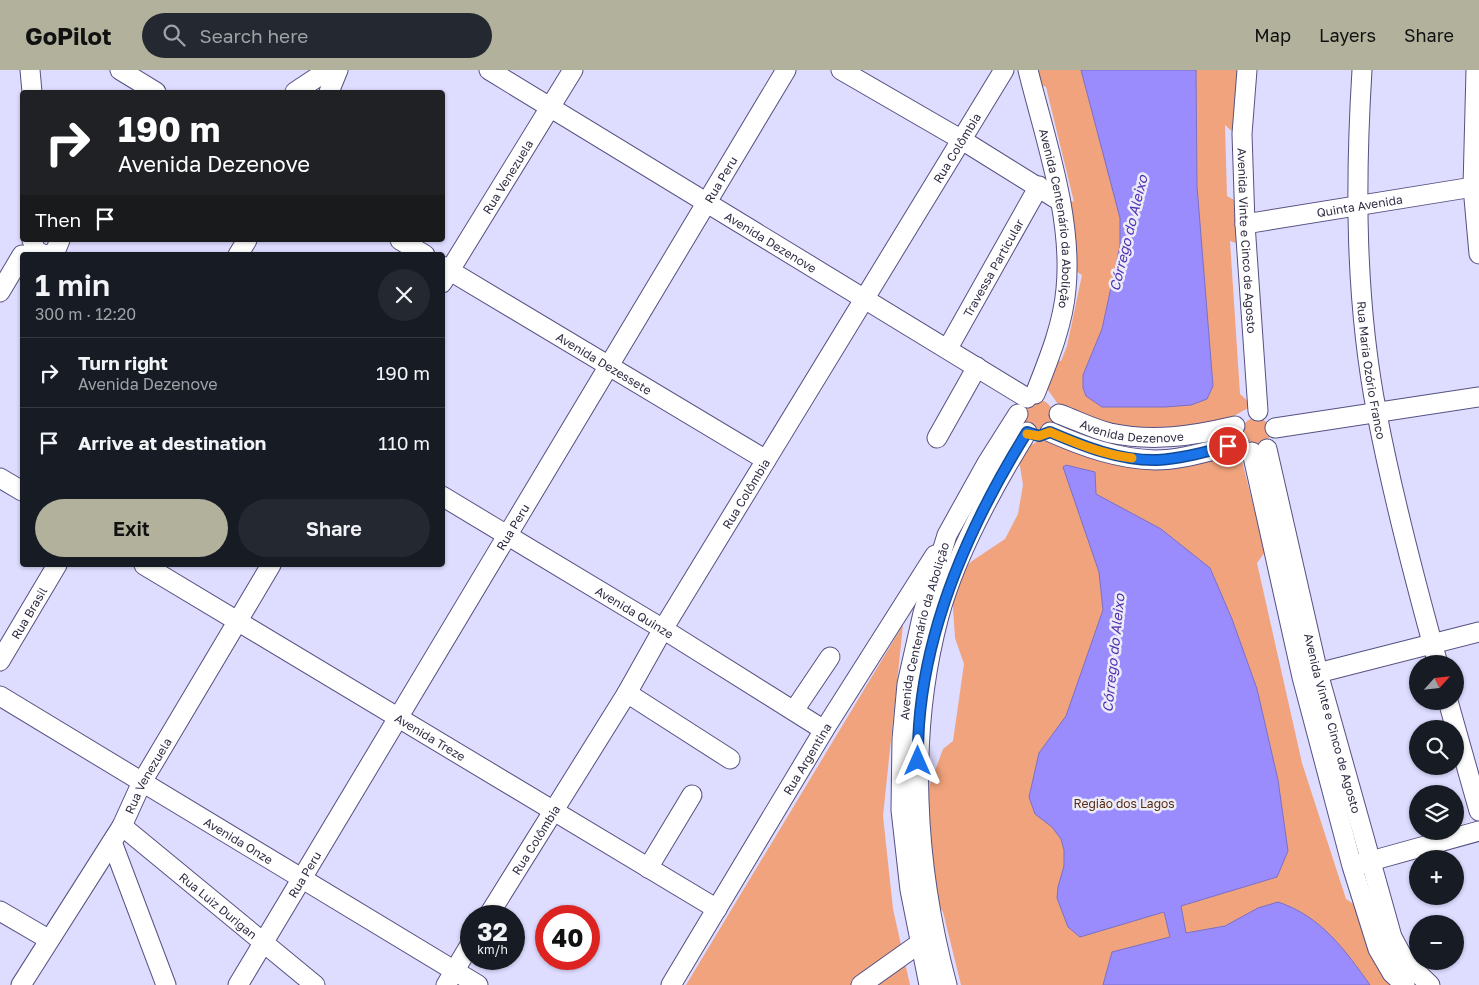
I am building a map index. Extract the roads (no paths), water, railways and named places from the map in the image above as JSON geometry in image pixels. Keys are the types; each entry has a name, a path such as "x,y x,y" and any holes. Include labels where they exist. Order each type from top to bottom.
{"street":[{"path":"30,70 32,90"},
{"path":"120,70 153,90"},
{"path":"298,90 328,70"},
{"path":"330,90 338,70"},
{"name":"Avenida Dezenove","path":"489,70 948,348 1026,402"},
{"name":"Rua Venezuela","path":"445,273 573,70"},
{"name":"Rua Peru","path":"238,985 786,70"},
{"path":"842,70 1039,186 1060,201"},
{"name":"Rua Colômbia","path":"495,905 627,693 663,629 1004,70"},
{"name":"Avenida Centenário da Abolição","path":"929,985 910,890 901,810 902,739 907,684 923,613 947,535 987,463 1026,402 1056,336 1066,290 1067,244 1060,201 1028,70"},
{"name":"Avenida Vinte e Cinco de Agosto","path":"1247,70 1242,134 1245,224 1258,411"},
{"name":"Rua Maria Ozório Franco","path":"1362,70 1356,206 1364,316 1376,412 1435,655"},
{"path":"1476,70 1474,187 1479,254"},
{"name":"Travessa Particular","path":"948,348 1039,186"},
{"name":"Quinta Avenida","path":"1245,224 1474,187"},
{"path":"403,242 420,252"},
{"path":"3,279 20,267"},
{"name":"Avenida Dezessete","path":"445,273 609,366 766,460"},
{"path":"936,438 977,367"},
{"path":"1048,397 1054,401 1059,414 1057,424 1050,432 1039,436 1027,432 1020,424 1026,402 1048,397"},
{"path":"1275,428 1479,397"},
{"path":"1258,411 1272,420 1275,428 1275,436 1248,443 1240,417 1249,412 1258,411"},
{"name":"Avenida Dezenove","path":"1059,414 1108,433 1150,439 1193,435 1248,443"},
{"name":"Avenida Centenário da Abolição","path":"947,985 939,954 931,905 919,810 918,743 925,684 940,614 959,559 1006,468 1027,432"},
{"name":"Avenida Dezenove","path":"1050,432 1083,445 1120,456 1156,460 1186,456 1248,443"},
{"name":"Avenida Vinte e Cinco de Agosto","path":"1248,443 1310,675 1352,866 1378,949 1392,973 1406,985"},
{"path":"0,478 20,490"},
{"name":"Avenida Quinze","path":"445,498 795,709 824,730"},
{"name":"Rua Argentina","path":"671,985 824,730 947,535"},
{"name":"Rua Brasil","path":"0,661 56,567"},
{"name":"Avenida Treze","path":"147,567 716,909"},
{"name":"Rua Venezuela","path":"21,985 48,939 122,826 142,782 271,567"},
{"path":"1310,675 1479,632"},
{"path":"795,709 830,657"},
{"name":"Avenida Vinte e Cinco de Agosto","path":"1310,675 1371,861 1392,936 1405,961 1430,985"},
{"path":"627,693 730,759"},
{"name":"Avenida Onze","path":"0,696 302,879 450,978 478,985"},
{"path":"1451,710 1479,811"},
{"path":"648,868 692,795"},
{"name":"Rua Luiz Durigan","path":"122,826 315,985"},
{"path":"1352,866 1479,831"},
{"path":"112,842 166,985"},
{"path":"0,911 48,939"},
{"path":"861,985 920,943"},
{"path":"450,978 460,961"}],"water":[{"name":"Córrego do Aleixo","path":"1081,70 1196,70 1197,186 1213,386 1207,399 1191,405 1102,407 1086,396 1083,388 1083,375 1102,329 1120,246 1120,218"},
{"name":"Córrego do Aleixo","path":"1066,465 1095,472 1096,494 1161,529 1210,568 1232,619 1257,689 1278,780 1288,851 1277,877 1181,906 1186,933 1225,926 1258,908 1278,902 1293,908 1319,925 1341,947 1370,985 1103,985 1112,952 1170,937 1164,912 1080,937 1068,927 1057,898 1064,866 1064,850 1061,839 1052,827 1035,814 1029,797 1039,753 1066,716 1103,610 1099,572 1063,467"}],"park label":[{"name":"Região dos Lagos","path":"1124,803"}]}
